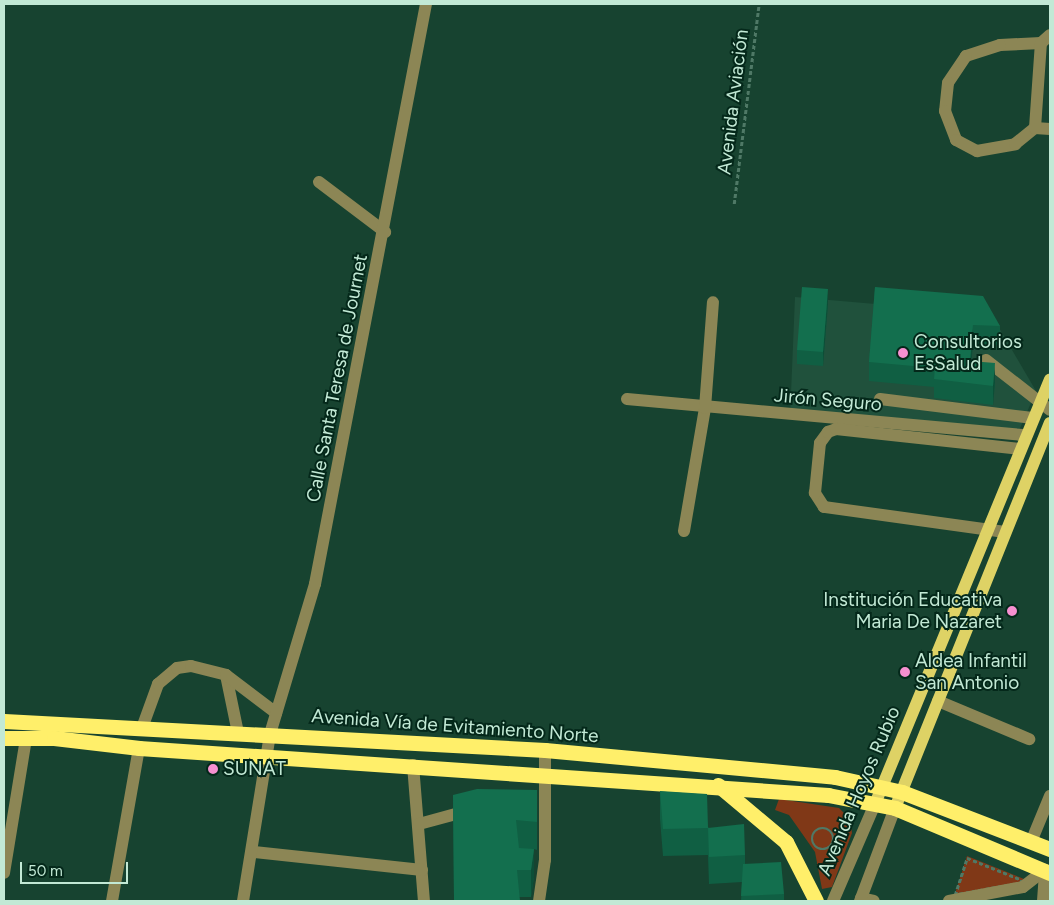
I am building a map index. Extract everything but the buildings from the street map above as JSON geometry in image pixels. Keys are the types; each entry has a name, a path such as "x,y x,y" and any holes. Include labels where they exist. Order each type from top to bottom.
{"highway":[{"name":"Avenida Vía de Evitamiento Norte","path":"4,721 238,732 546,750 835,778 902,792 1050,849"},
{"path":"4,738 717,784 875,804 895,808 1047,872"},
{"path":"717,784 786,842 816,901"}],"main road":[{"name":"Avenida Hoyos Rubio","path":"875,804 985,528 1033,418 1045,408 1050,380"},
{"name":"Avenida Hoyos Rubio","path":"895,808 1050,423"}],"street":[{"name":"Calle Santa Teresa de Journet","path":"243,901 254,852 270,734 315,584 384,232 426,4"},
{"path":"1035,128 1045,39 1000,45 966,56 948,83 945,111 956,140 976,151 1015,144 1035,128 1050,129"},
{"path":"319,182 384,232"},
{"path":"684,532 705,408 713,302"},
{"path":"986,360 1045,408"},
{"name":"Jirón Seguro","path":"627,399 705,408 1026,435"},
{"path":"880,399 1033,418"},
{"path":"1005,532 824,508 815,493 820,443 828,432 836,430 1020,449"},
{"path":"142,728 151,696 177,668 208,667 226,675 276,713"},
{"path":"226,675 238,732"},
{"path":"938,701 1029,739"},
{"path":"4,873 26,738"},
{"path":"112,901 139,748"},
{"path":"540,901 545,860 538,791 546,750"},
{"path":"413,765 424,901"},
{"path":"1031,842 1050,796"},
{"name":"Avenida Hoyos Rubio","path":"833,901 875,804"},
{"path":"419,824 486,806"},
{"name":"Avenida Hoyos Rubio","path":"861,899 895,808"},
{"path":"254,852 422,870"},
{"path":"952,898 1023,887 1047,872"},
{"path":"1043,901 1047,872"},
{"path":"861,899 874,901"}],"path":[{"name":"Avenida Aviación","path":"734,204 759,4"},
{"path":"819,829 828,830 833,842 822,850 814,845 812,836 819,829"},
{"path":"968,858 1022,880 1021,883 952,898 968,858"}],"shaded area":[{"name":"Consultorios EsSalud","path":"795,297 991,314 1036,391 1015,440 790,418"},
{"path":"779,799 839,808 850,819 852,833 832,887 822,889 815,852 789,815 775,810"},
{"path":"967,856 1024,879 1022,885 954,897"}],"place":[{"name":"Consultorios EsSalud","path":"903,353"},
{"name":"Institución Educativa Maria De Nazaret","path":"1012,611"},
{"name":"Aldea Infantil San Antonio","path":"905,672"},
{"name":"SUNAT","path":"213,769"}]}
